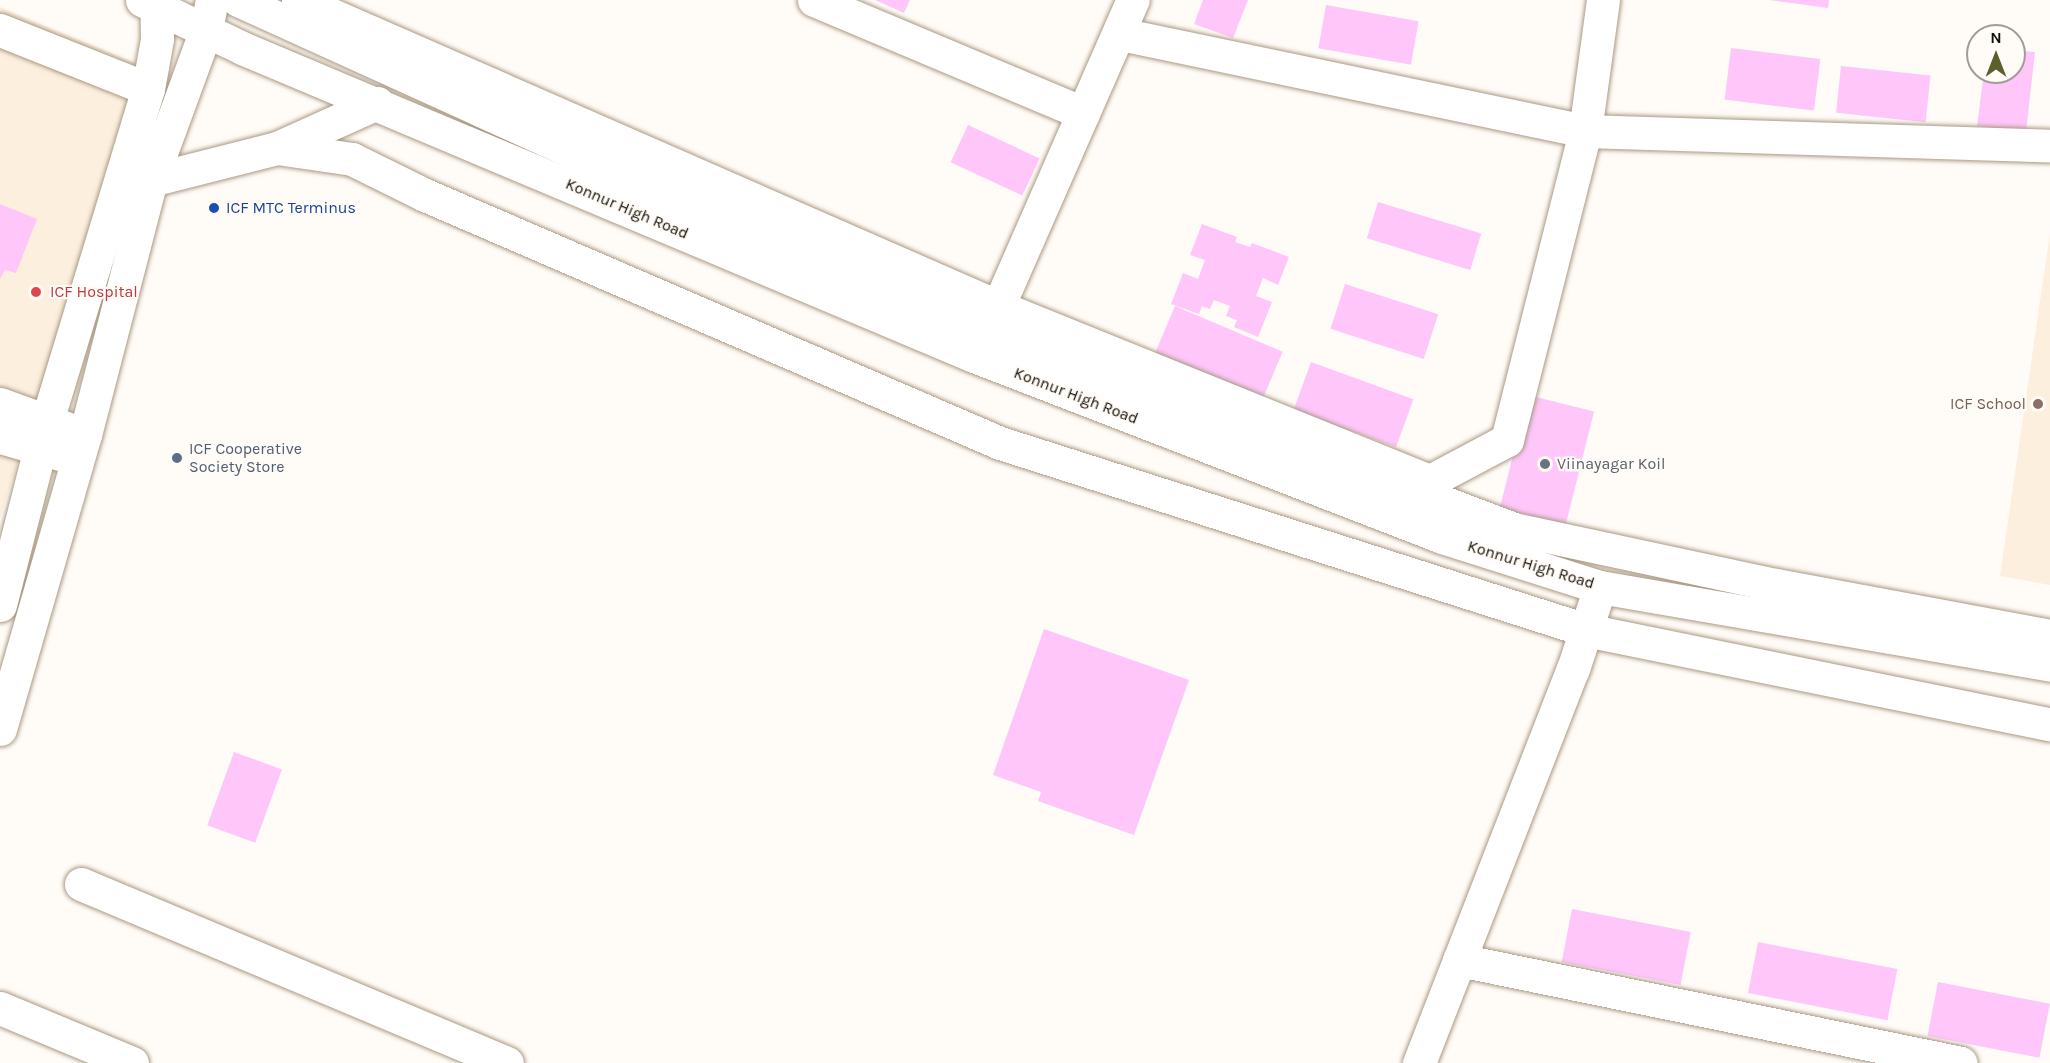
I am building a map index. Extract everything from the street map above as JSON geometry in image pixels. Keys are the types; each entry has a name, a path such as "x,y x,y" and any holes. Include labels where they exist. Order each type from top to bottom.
{"street":[{"path":"238,0 619,173 987,330 1514,529 1776,585 2050,636"},
{"path":"298,0 987,330 1430,481 1507,440 1585,131 1603,0"},
{"path":"814,0 1083,113"},
{"path":"987,330 1133,0"},
{"path":"0,605 43,435 148,89 157,39 151,2"},
{"name":"Konnur High Road","path":"151,2 209,15 377,103 987,330 1442,537 1600,587 2050,665"},
{"path":"0,729 81,447 152,180 209,15"},
{"path":"0,30 148,89"},
{"path":"1119,34 1585,131 2050,146"},
{"path":"152,180 277,148 377,103"},
{"path":"277,148 352,159 436,200 1000,443 1586,630 2050,724"},
{"path":"0,404 43,435 81,447"},
{"path":"0,437 43,435"},
{"path":"1419,1063 1586,630 1600,587"},
{"path":"81,884 507,1063"},
{"path":"1459,960 1961,1063"},
{"path":"0,1008 132,1063"}],"shaded area":[{"name":"ICF Hospital","path":"0,7 143,66 0,518"},
{"name":"ICF School","path":"2050,233 2050,585 2000,576"}],"building":[{"path":"875,0 910,0 904,13"},
{"path":"1203,0 1248,0 1233,38 1194,24"},
{"path":"1769,0 1829,0 1828,8"},
{"path":"1326,5 1419,21 1411,65 1318,48"},
{"path":"1731,48 1820,59 1814,111 1725,100"},
{"path":"2026,51 2035,52 2026,132 1977,126 1982,84 2026,84"},
{"path":"1841,66 1931,75 1926,122 1836,113"},
{"path":"968,125 1040,158 1022,196 951,162"},
{"path":"1378,202 1481,234 1470,270 1367,238"},
{"path":"0,204 37,219 16,273 5,270 0,279"},
{"path":"1202,224 1237,237 1235,242 1250,247 1252,243 1289,257 1278,285 1263,278 1256,296 1272,302 1258,337 1234,327 1237,320 1226,316 1230,306 1214,300 1210,309 1202,306 1199,314 1171,304 1183,273 1198,279 1205,260 1190,255"},
{"path":"1345,284 1438,314 1424,359 1330,329"},
{"path":"1175,306 1283,352 1263,399 1155,353"},
{"path":"1311,362 1413,399 1396,447 1294,410"},
{"path":"1528,395 1594,411 1564,530 1498,513"},
{"path":"1044,629 1189,680 1134,835 1038,801 1041,792 993,775"},
{"path":"234,752 282,769 255,843 207,825"},
{"path":"1572,909 1691,932 1680,985 1562,962"},
{"path":"1758,942 1897,969 1887,1020 1748,993"},
{"path":"1938,982 2050,1004 2039,1058 1928,1036"}],"place":[{"name":"ICF MTC Terminus","path":"214,208"},
{"name":"ICF Hospital","path":"36,292"},
{"name":"ICF School","path":"2038,404"},
{"name":"ICF Cooperative Society Store","path":"177,458"},
{"name":"Viinayagar Koil","path":"1545,464"}]}
